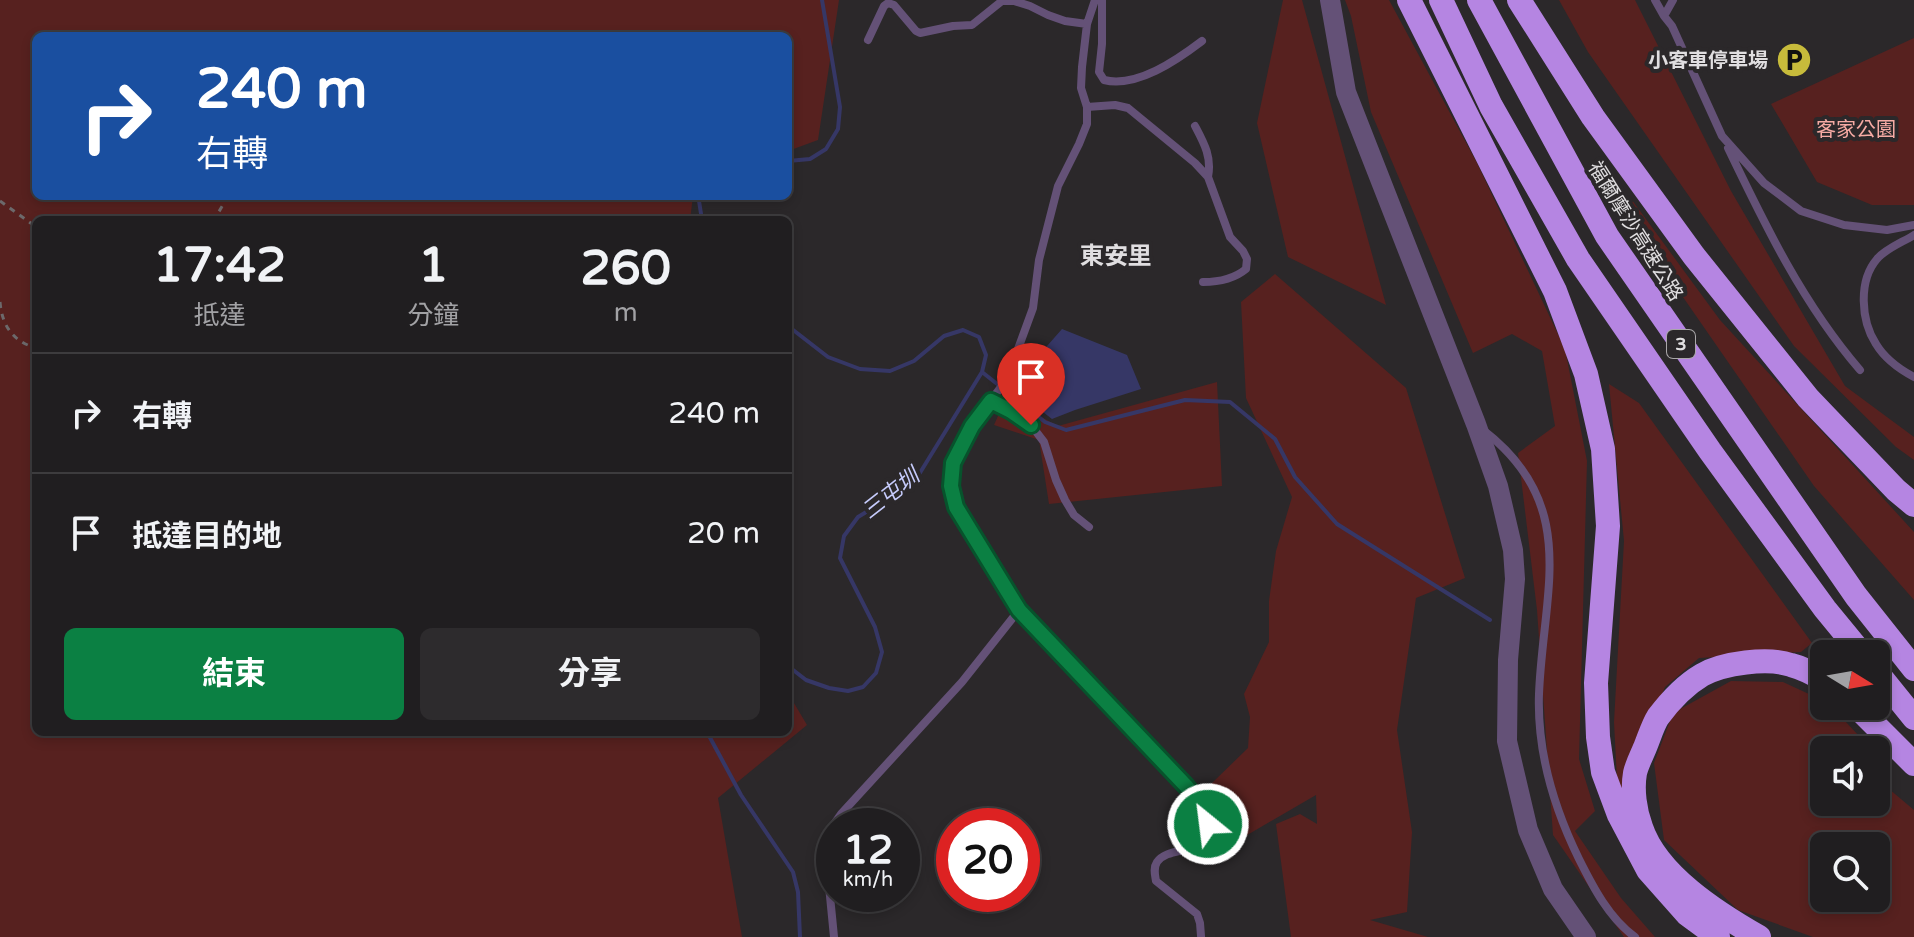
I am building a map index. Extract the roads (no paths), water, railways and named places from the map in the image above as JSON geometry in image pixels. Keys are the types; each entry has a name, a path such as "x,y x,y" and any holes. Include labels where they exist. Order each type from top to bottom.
{"highway":[{"path":"1409,0 1555,291 1586,374 1603,449 1608,526 1596,683 1603,772 1619,815 1648,870 1687,914 1718,937"},
{"name":"3","path":"1441,0 1491,106 1578,259 1710,451 1850,640"},
{"name":"福爾摩沙高速公路","path":"1479,0 1607,236 1856,596 1914,669"},
{"path":"1519,0 1593,117 1694,256 1808,398 1914,505"},
{"path":"1759,937 1696,895 1665,865 1648,843 1640,827 1635,802 1635,773 1656,719 1677,695 1702,675 1725,665 1757,662 1788,663 1810,672"},
{"path":"1890,688 1914,718"},
{"path":"1870,720 1914,764"}],"street":[{"path":"1330,0 1346,92 1498,486 1513,550 1515,579 1508,660 1507,741 1528,830 1553,889 1586,937"}],"lane":[{"path":"1095,0 1087,24 1082,67 1081,88 1087,107 1087,124 1058,186 1047,223 1033,308 1007,379 972,426 953,463 951,486 956,507 1019,610 1204,808 1208,824 1204,838 1157,861 1154,870 1156,881 1197,914 1201,936"},
{"path":"1102,0 1099,72 1104,80 1116,83 1145,75 1178,60 1202,41"},
{"path":"1655,0 1672,26 1771,237 1835,341 1860,370"},
{"path":"1664,16 1673,0"},
{"path":"868,40 888,3 894,5 920,33 972,25 1002,1 1014,1 1065,21 1087,24"},
{"path":"1087,107 1115,105 1128,108 1208,177 1230,237 1247,259 1246,269 1239,275 1218,282 1203,282"},
{"path":"1195,126 1208,152 1208,177"},
{"path":"1722,136 1764,183 1801,211 1844,225 1887,230 1914,225"},
{"path":"1914,235 1877,258 1867,277 1864,298 1865,313 1875,343 1898,368 1914,377"},
{"path":"991,401 1031,425 1044,442 1065,500 1074,515 1089,527"},
{"path":"1476,424 1511,454 1529,478 1546,520 1551,570 1539,695 1542,751 1564,829 1596,894 1635,937"},
{"path":"834,937 825,845 829,831 962,682 1019,610"}],"waterway":[{"name":"三屯圳","path":"792,161 810,159 826,149 838,129 840,107 822,0"},
{"name":"三屯圳","path":"699,200 701,216"},
{"name":"三屯圳","path":"792,329 828,357 860,369 890,371 914,361 944,336 963,330 979,337 986,355 982,372 918,476 896,494 858,517 844,536 840,558 875,627 882,652 876,673 863,687 848,691 806,680 792,669"},
{"path":"982,372 1045,422 1066,430 1185,400 1230,402 1275,439 1295,477 1337,524 1490,620"},
{"name":"三屯圳","path":"709,736 741,795 793,872 798,892 800,937"}],"place":[{"name":"小客車停車場","path":"1794,60"}],"district":[{"name":"東安里","path":"1116,256"}],"park label":[{"name":"客家公園","path":"1856,129"}]}
